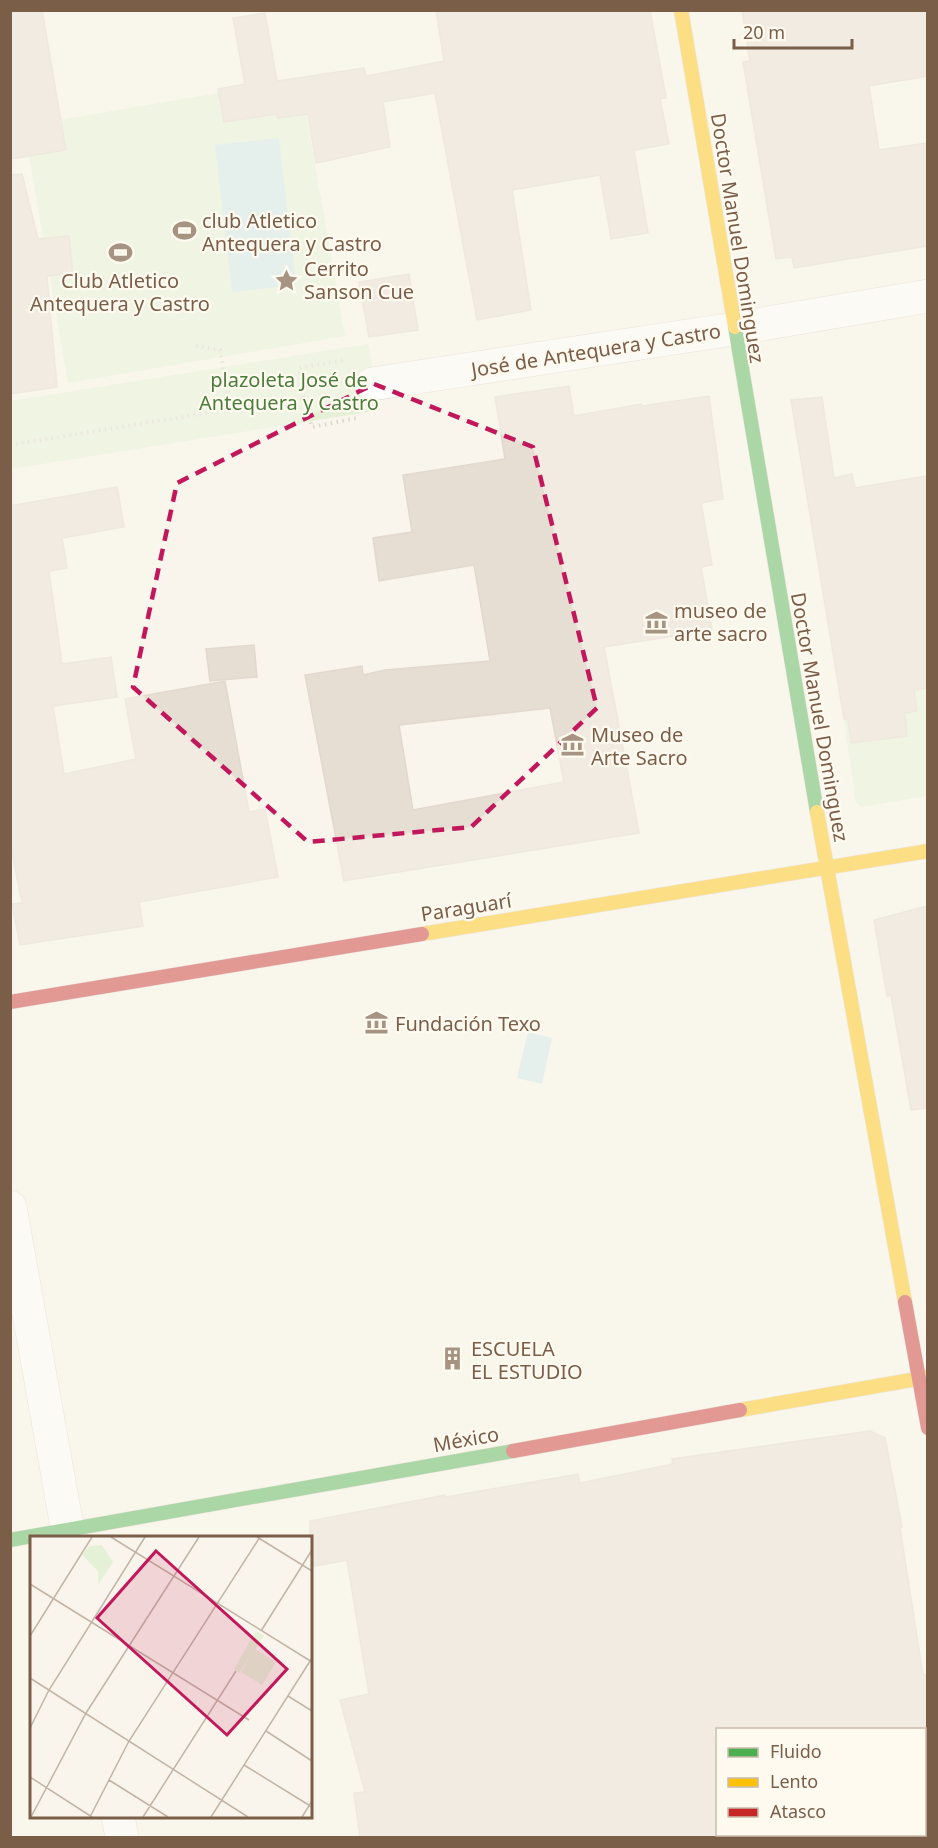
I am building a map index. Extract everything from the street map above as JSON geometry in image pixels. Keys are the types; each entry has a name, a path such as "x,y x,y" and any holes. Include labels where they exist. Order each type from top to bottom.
{"street":[{"name":"Doctor Manuel Dominguez","path":"681,10 733,329 826,868 923,1377 927,1428"},
{"name":"José de Antequera y Castro","path":"372,384 733,329 927,296"},
{"name":"Paraguarí","path":"10,1002 927,851"},
{"path":"10,1207 68,1534"},
{"name":"México","path":"49,1536 923,1377"},
{"name":"México","path":"10,1540 30,1538"},
{"path":"118,1818 122,1838"}],"path":[{"path":"196,346 220,350 230,409"},
{"path":"366,357 372,384 373,415 312,427 299,368 366,357"},
{"path":"10,445 304,397"}],"highlighted area":[{"path":"374,384 533,447 597,708 471,827 308,842 133,687 177,483"}],"green space":[{"name":"club Atletico Antequera y Castro","path":"300,79 345,336 68,383 24,126"},
{"name":"plazoleta José de Antequera y Castro","path":"368,344 380,410 11,469 11,401"},
{"path":"927,688 927,796 862,807 856,802 844,719 848,719 851,743 907,736 905,713 917,711 914,690"}],"water":[{"path":"279,138 296,285 232,292 215,145"},
{"path":"528,1032 552,1038 542,1084 517,1078"}],"building":[{"path":"10,10 42,10 66,150 10,159"},
{"path":"436,10 650,10 666,98 660,99 669,144 634,150 648,233 611,239 600,175 512,190 531,310 477,320 435,93 383,102 390,147 316,163 308,114 278,118 277,114 224,122 218,89 245,84 233,18 265,13 277,81 364,68 366,76 444,61"},
{"path":"742,10 927,10 927,76 869,86 879,150 927,143 927,246 794,268 792,257 776,259 743,62 750,61"},
{"path":"22,174 38,239 69,236 73,273 47,276 57,387 10,394 10,175"},
{"path":"409,274 418,330 369,337 359,282"},
{"path":"569,386 574,416 641,404 642,406 709,396 723,499 701,503 712,565 701,567 712,630 604,647 639,833 344,881 305,675 362,666 363,675 385,670 490,661 474,565 379,581 373,538 412,532 403,475 505,459 495,397","holes":["550,708 564,782 413,810 399,725"]},
{"path":"822,397 834,478 852,474 855,488 927,476 927,688 914,690 917,711 905,713 907,736 851,743 848,719 844,719 791,400"},
{"path":"117,487 124,527 62,538 67,568 49,571 62,664 111,657 117,697 53,706 64,774 136,759 125,699 225,681 249,812 265,809 278,877 139,902 143,926 20,945 12,904 22,903 10,843 10,506"},
{"path":"254,645 257,677 210,681 206,649"},
{"path":"927,906 927,1108 911,1110 891,995 887,996 874,920"},
{"path":"870,1431 885,1438 902,1527 900,1528 923,1675 927,1674 927,1730 926,1728 716,1728 713,1730 716,1750 717,1838 360,1838 354,1793 365,1792 340,1700 369,1694 347,1560 312,1567 310,1521 445,1495 446,1497 578,1474 580,1483 673,1464 672,1459"}],"traffic: fast":[{"path":"735,327 817,812"},
{"path":"33,1536 513,1451"},
{"path":"10,1540 30,1536"}],"traffic: slow":[{"path":"681,10 735,327"},
{"path":"817,812 905,1302"},
{"path":"422,934 928,851"},
{"path":"740,1410 928,1377"}],"traffic: jam":[{"path":"10,1002 422,934"},
{"path":"905,1302 928,1428"},
{"path":"513,1451 740,1410"}],"place":[{"name":"club Atletico Antequera y Castro","path":"184,231"},
{"name":"Club Atletico Antequera y Castro","path":"120,252"},
{"name":"Cerrito Sanson Cue","path":"286,280"},
{"name":"museo de arte sacro","path":"656,622"},
{"name":"Museo de Arte Sacro","path":"573,745"},
{"name":"Fundación Texo","path":"377,1023"},
{"name":"ESCUELA EL ESTUDIO","path":"453,1359"}]}
